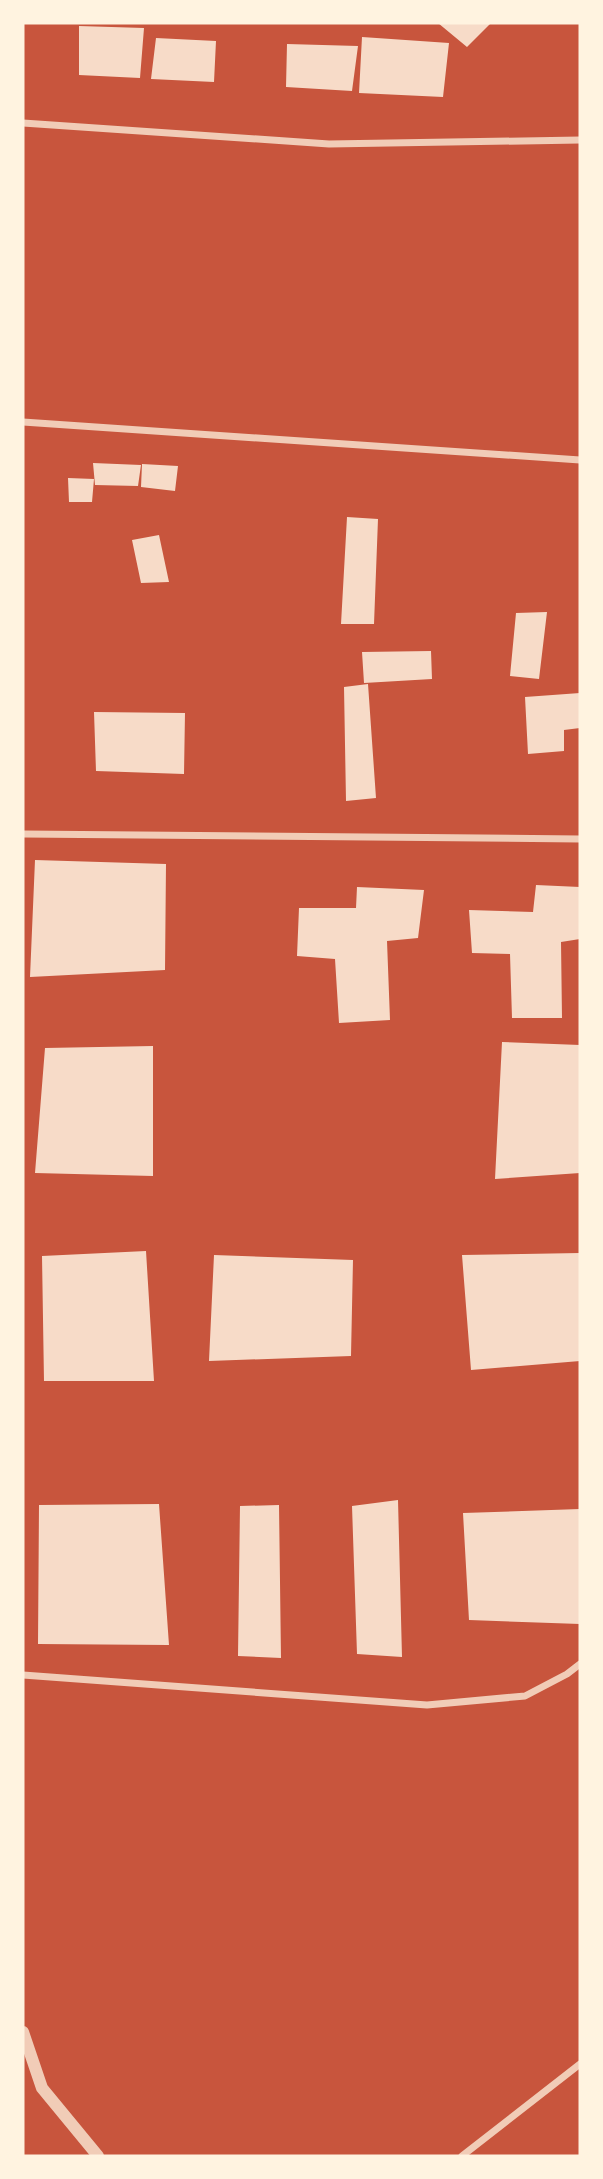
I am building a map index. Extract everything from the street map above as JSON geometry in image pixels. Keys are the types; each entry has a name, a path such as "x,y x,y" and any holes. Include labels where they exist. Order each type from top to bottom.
{"street":[{"path":"23,123 329,144 580,140"},
{"path":"23,422 580,460"},
{"path":"23,834 580,839"},
{"path":"23,1675 427,1704 525,1696 567,1674 580,1664"},
{"path":"23,2032 42,2088 98,2156"},
{"path":"462,2156 580,2064"}],"building":[{"path":"438,23 491,23 467,47"},
{"path":"79,26 144,28 140,78 79,75"},
{"path":"362,37 449,43 443,97 359,93"},
{"path":"156,38 216,41 214,82 151,79"},
{"path":"287,44 358,46 352,91 286,87"},
{"path":"93,463 141,465 138,486 95,485"},
{"path":"142,464 178,466 175,491 141,487"},
{"path":"68,478 94,479 92,502 69,502"},
{"path":"347,517 378,519 374,624 341,624"},
{"path":"159,535 169,582 141,583 132,540"},
{"path":"547,612 539,679 510,676 516,613"},
{"path":"431,651 432,679 364,683 362,652"},
{"path":"368,684 376,798 346,801 344,687"},
{"path":"580,693 580,728 564,730 564,751 528,754 525,697"},
{"path":"94,712 185,713 184,774 96,771"},
{"path":"35,860 166,864 165,970 30,977"},
{"path":"536,885 580,887 580,939 561,942 562,1018 512,1018 510,954 472,953 469,910 533,912"},
{"path":"357,887 424,890 418,938 387,941 390,1020 339,1023 335,959 297,956 299,908 356,908"},
{"path":"502,1042 580,1045 580,1173 495,1179"},
{"path":"153,1046 153,1176 35,1173 45,1048"},
{"path":"146,1251 154,1381 44,1381 42,1256"},
{"path":"580,1253 580,1361 471,1370 462,1255"},
{"path":"214,1255 353,1260 351,1356 209,1361"},
{"path":"398,1500 402,1657 357,1654 352,1506"},
{"path":"159,1504 169,1645 38,1644 39,1505"},
{"path":"279,1505 281,1658 238,1656 240,1506"},
{"path":"580,1509 580,1624 469,1620 463,1513"}]}
